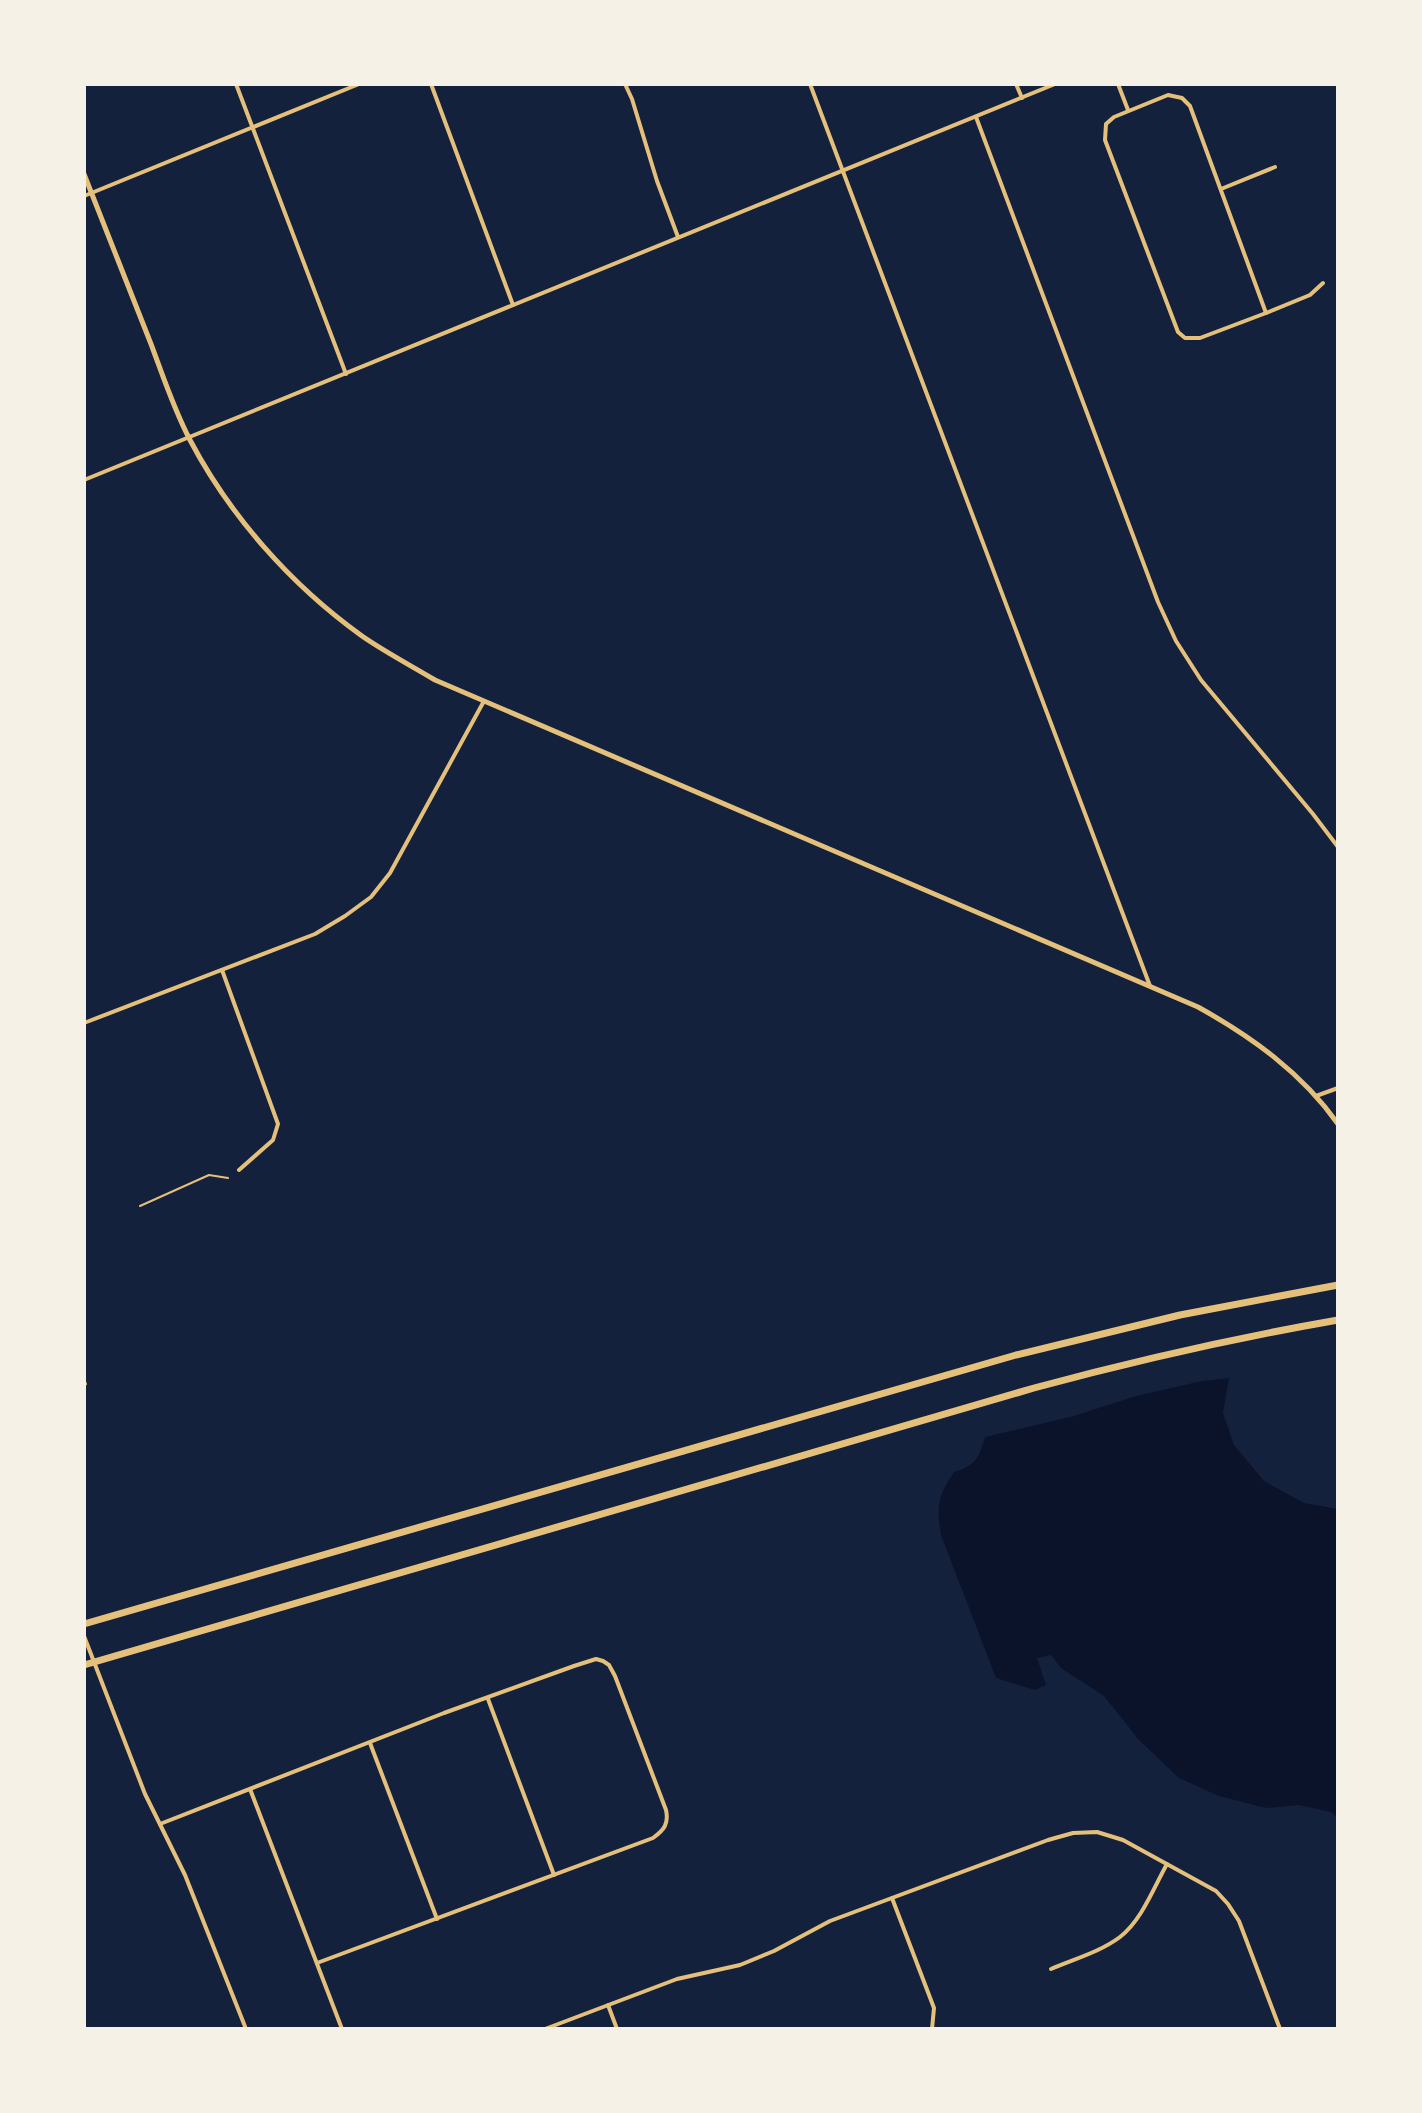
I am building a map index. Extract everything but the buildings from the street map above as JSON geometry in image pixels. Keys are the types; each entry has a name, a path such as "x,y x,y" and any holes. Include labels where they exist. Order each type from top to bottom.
{"highway":[{"path":"84,1624 1016,1355 1180,1315 1338,1285"},
{"path":"84,1665 1034,1388 1240,1338 1338,1320"}],"main road":[{"path":"84,174 189,438 204,465 243,522 275,558 304,588 362,636 435,680 1198,1007 1232,1025 1294,1073 1338,1124"}],"street":[{"path":"236,84 346,374"},
{"path":"84,196 359,84"},
{"path":"431,84 513,305"},
{"path":"625,84 678,237"},
{"path":"810,84 1150,986"},
{"path":"1016,84 1022,98"},
{"path":"84,480 1055,84"},
{"path":"1118,84 1128,110"},
{"path":"1266,313 1190,106 1182,98 1168,95 1114,117 1106,124 1105,140 1178,332 1185,338 1200,338 1266,313 1310,295 1323,283"},
{"path":"976,117 1158,602 1176,641 1201,680 1338,847"},
{"path":"1221,189 1275,167"},
{"path":"84,1023 315,934 371,897 390,873 485,701"},
{"path":"222,970 278,1124 273,1140 239,1170"},
{"path":"1316,1096 1338,1088"},
{"path":"84,1636 145,1794 185,1875 246,2029"},
{"path":"160,1824 444,1713 596,1659 609,1665 666,1810 668,1819 662,1832 653,1838 317,1963"},
{"path":"488,1699 554,1875"},
{"path":"370,1743 437,1919"},
{"path":"250,1789 342,2029"},
{"path":"545,2029 677,1979 740,1965 830,1921 1048,1840 1073,1833 1097,1832 1123,1840 1216,1891 1239,1921 1280,2029"},
{"path":"1051,1969 1102,1948 1122,1935 1135,1921 1167,1864"},
{"path":"892,1898 934,2008 932,2029"},
{"path":"608,2005 617,2029"}],"lane":[{"path":"140,1206 209,1175 228,1178"}],"water":[{"path":"1229,1378 1223,1413 1234,1445 1264,1481 1304,1503 1338,1509 1338,1818 1331,1812 1299,1805 1266,1808 1219,1796 1179,1778 1139,1740 1104,1696 1061,1668 1051,1655 1037,1658 1046,1685 1035,1690 996,1678 941,1535 939,1509 945,1488 954,1472 976,1460 985,1437 1074,1416 1136,1396"}]}
